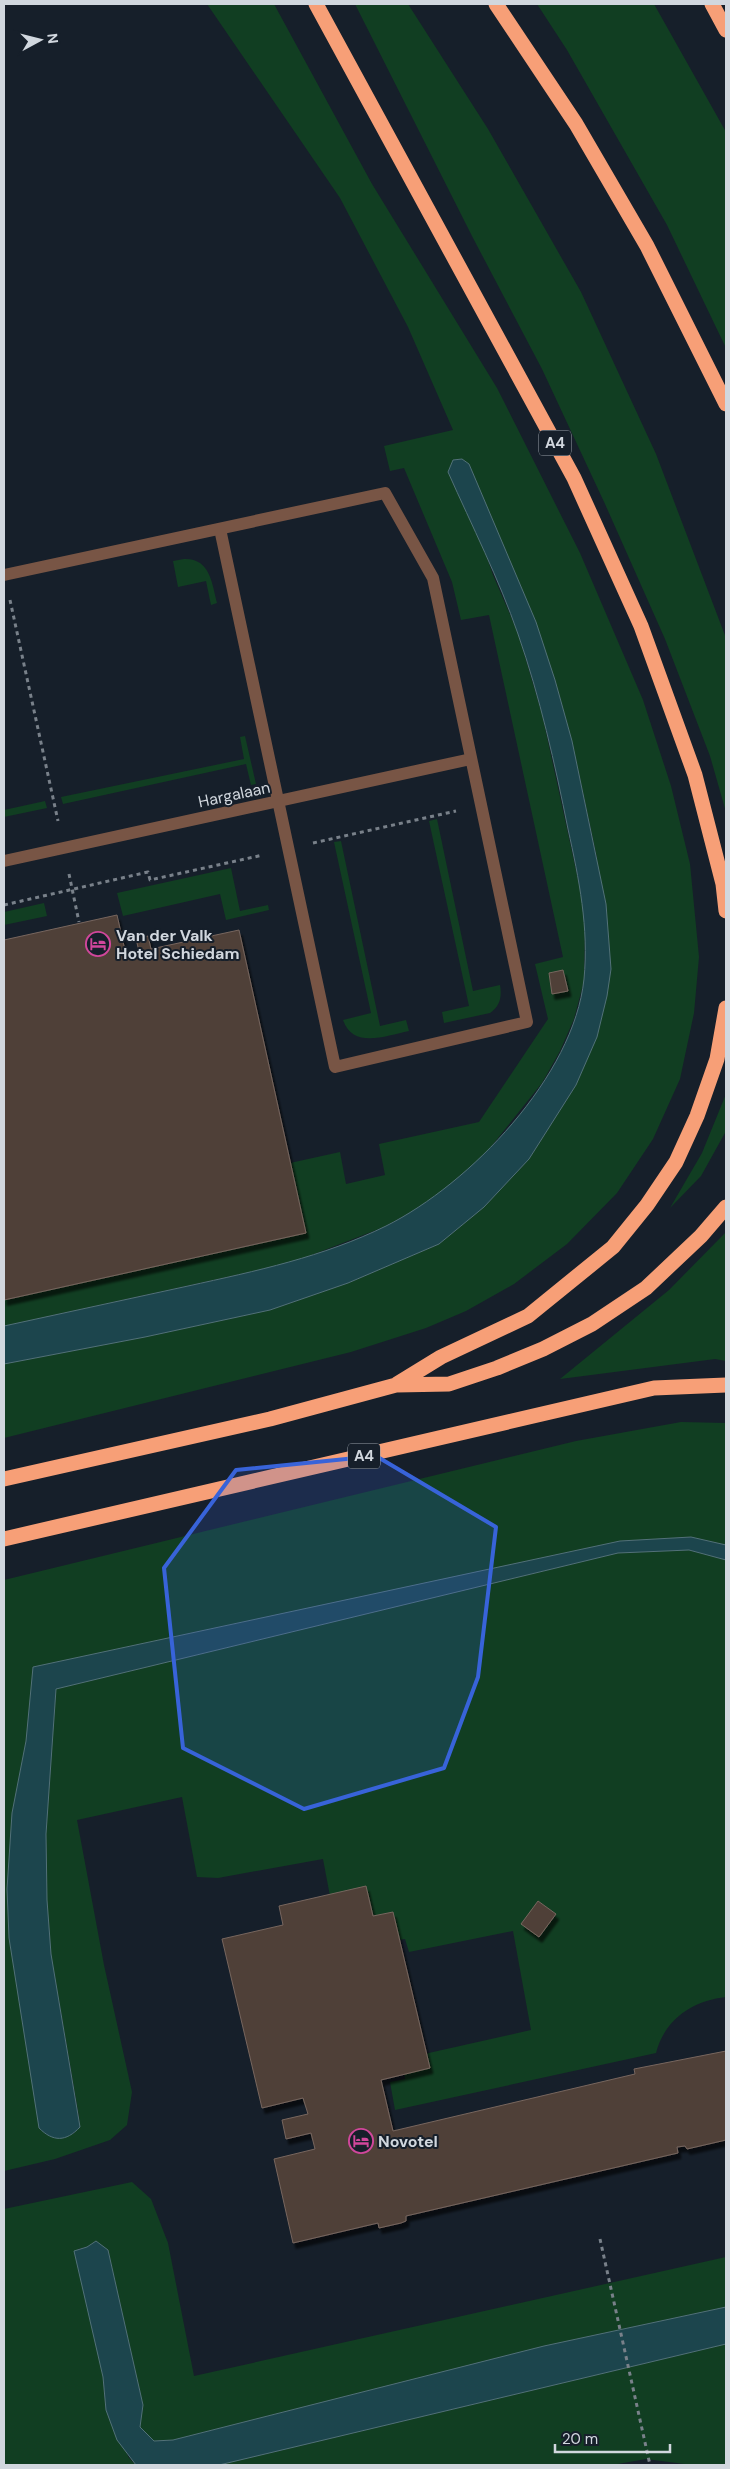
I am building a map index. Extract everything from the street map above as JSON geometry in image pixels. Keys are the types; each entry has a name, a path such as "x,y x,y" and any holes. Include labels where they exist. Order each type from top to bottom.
{"highway":[{"name":"A4","path":"316,4 574,478 641,626 695,775 723,884 726,911"},
{"path":"496,4 576,124 646,246 725,404"},
{"path":"712,4 726,30"},
{"path":"396,1385 441,1357 528,1316 612,1246 647,1205 676,1162 697,1116 717,1059 726,1008"},
{"path":"4,1479 270,1419 396,1385 449,1384 497,1368 543,1349 592,1324 646,1288 701,1236 726,1207"},
{"name":"A4","path":"4,1539 654,1388 726,1384"}],"lane":[{"path":"4,575 385,493 433,578 527,1022 336,1067 220,529"},
{"name":"Hargalaan","path":"4,861 471,759"}],"path":[{"path":"4,575 80,922"},
{"path":"4,905 148,872 150,880 481,806"},
{"path":"600,2239 650,2465"}],"highlighted area":[{"path":"376,1456 496,1527 478,1677 444,1768 304,1809 183,1748 164,1568 236,1470"}],"green space":[{"path":"207,4 274,4 372,184 497,388 580,553 643,700 671,786 690,864 699,957 694,1013 680,1079 653,1139 617,1193 567,1244 514,1284 466,1311 426,1328 351,1352 4,1438 4,1364 145,1337 270,1310 348,1283 439,1244 484,1207 529,1159 576,1085 597,858 572,741 555,680 462,459 453,460 493,575 518,633 542,714 581,893 585,928 584,981 574,1019 560,1051 542,1083 490,1148 460,1178 422,1206 384,1227 291,1263 4,1326 4,1300 305,1233 290,1163 340,1152 346,1184 385,1175 379,1144 479,1122 548,1019 535,964 563,957 489,615 461,620 452,582 404,468 390,471 384,446 453,430 408,327 340,198"},
{"path":"355,4 408,4 488,129 581,292 656,454 726,638 726,812 710,756 665,639 605,504 542,369 473,238"},
{"path":"537,4 654,4 726,132 726,348 667,225 567,50"},
{"path":"193,560 205,567 211,580 217,603 211,605 206,581 178,587 173,561"},
{"path":"245,736 256,784 251,785 246,764 63,804 61,797 244,759 240,737"},
{"path":"45,801 47,808 4,817 4,810"},
{"path":"437,819 473,991 500,985 501,989 498,1004 490,1013 444,1023 442,1012 469,1006 429,821"},
{"path":"341,841 380,1026 406,1020 409,1031 380,1037 362,1038 354,1035 343,1020 371,1013 334,842"},
{"path":"231,868 240,911 268,905 269,910 226,920 220,894 123,916 117,893"},
{"path":"44,903 47,916 4,925 4,912"},
{"path":"726,1094 726,1131 701,1176 670,1208 702,1153"},
{"path":"726,1232 726,1361 715,1359 560,1379 669,1290"},
{"path":"681,1422 726,1423 726,1545 691,1537 620,1541 34,1667 26,1741 12,1813 7,1889 73,2134 80,2126 79,2117 51,1954 47,1900 46,1834 56,1689 618,1553 689,1550 726,1560 726,1997 702,2003 691,2008 673,2021 660,2041 656,2053 395,2110 390,2082 405,2079 402,2059 531,2030 513,1931 409,1952 405,1939 340,1949 323,1859 218,1878 197,1877 182,1797 77,1820 104,1965 132,2092 127,2125 110,2140 55,2159 4,2171 4,1580 576,1441"},
{"path":"132,2182 151,2199 168,2243 194,2376 726,2257 726,2307 544,2346 173,2440 154,2441 140,2427 143,2405 108,2250 96,2241 87,2247 78,2249 103,2377 106,2410 129,2458 136,2465 5,2465 4,2209"},
{"path":"726,2344 726,2465 692,2465 646,2459 612,2465 219,2465"}],"shaded area":[{"path":"462,459 469,464 536,622 555,680 572,741 606,904 611,969 607,996 597,1037 576,1085 529,1159 484,1207 439,1244 348,1283 270,1310 145,1337 4,1364 4,1326 264,1269 314,1255 386,1226 418,1207 451,1183 483,1155 513,1123 539,1089 561,1053 576,1016 584,979 584,922 579,885 552,755 526,658 502,593 448,472 453,460"},
{"path":"691,1537 726,1545 726,1560 689,1550 618,1553 56,1689 46,1834 47,1900 51,1954 80,2127 65,2138 54,2138 39,2128 9,1938 7,1889 12,1813 26,1741 33,1667 620,1541"},
{"path":"96,2241 108,2250 143,2405 140,2427 154,2441 173,2440 544,2346 726,2307 726,2344 219,2465 136,2465 117,2440 106,2410 103,2377 74,2251 87,2247"}],"building":[{"path":"117,915 126,955 139,951 136,939 148,936 151,949 239,930 306,1233 4,1300 4,940"},
{"path":"563,970 568,991 552,994 549,973"},
{"path":"366,1886 373,1916 393,1912 430,2068 381,2080 393,2131 635,2074 634,2069 726,2051 726,2140 687,2149 685,2146 677,2147 678,2153 406,2216 406,2221 401,2223 379,2228 378,2223 293,2243 274,2159 315,2149 311,2133 286,2139 282,2120 308,2114 303,2098 262,2108 222,1939 283,1925 279,1906"},
{"path":"538,1901 556,1914 539,1937 521,1924"}],"place":[{"name":"Van der Valk Hotel Schiedam","path":"98,944"},
{"name":"Novotel","path":"361,2141"}]}
